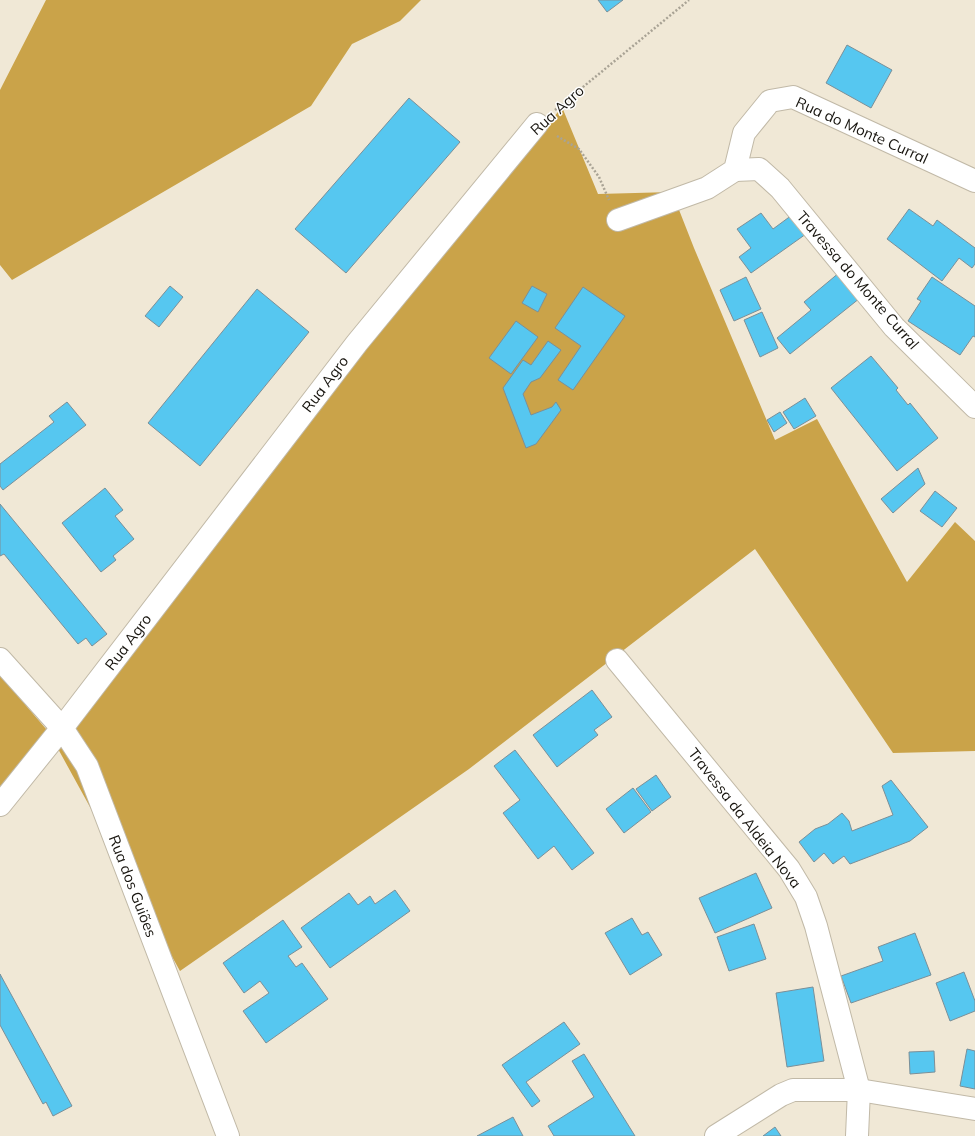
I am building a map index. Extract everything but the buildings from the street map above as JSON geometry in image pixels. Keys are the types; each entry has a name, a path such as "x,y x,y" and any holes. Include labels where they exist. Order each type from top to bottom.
{"street":[{"name":"Rua do Monte Curral","path":"735,170 744,133 770,101 793,97 975,181"},
{"name":"Rua Agro","path":"0,805 62,728 357,343 537,124"},
{"name":"Travessa do Monte Curral","path":"735,170 759,169 780,188 894,327 975,407"},
{"path":"618,220 707,188 735,170"},
{"name":"Rua dos Guiões","path":"0,659 62,728 87,766 228,1136"},
{"name":"Travessa da Aldeia Nova","path":"618,660 788,869 806,897 816,926 859,1090 858,1136"},
{"path":"716,1136 781,1095 794,1090 859,1090 975,1109"}],"path":[{"name":"Rua Agro","path":"537,124 689,0"},
{"path":"537,124 579,149 599,177 618,220"}],"shaded area":[{"path":"46,0 421,0 400,21 352,44 311,106 12,280 0,265 0,90"},
{"path":"562,107 598,194 672,192 775,440 817,419 907,582 955,522 975,541 975,751 893,753 755,549 469,769 180,971 51,736 0,787 0,675 52,736"}]}
